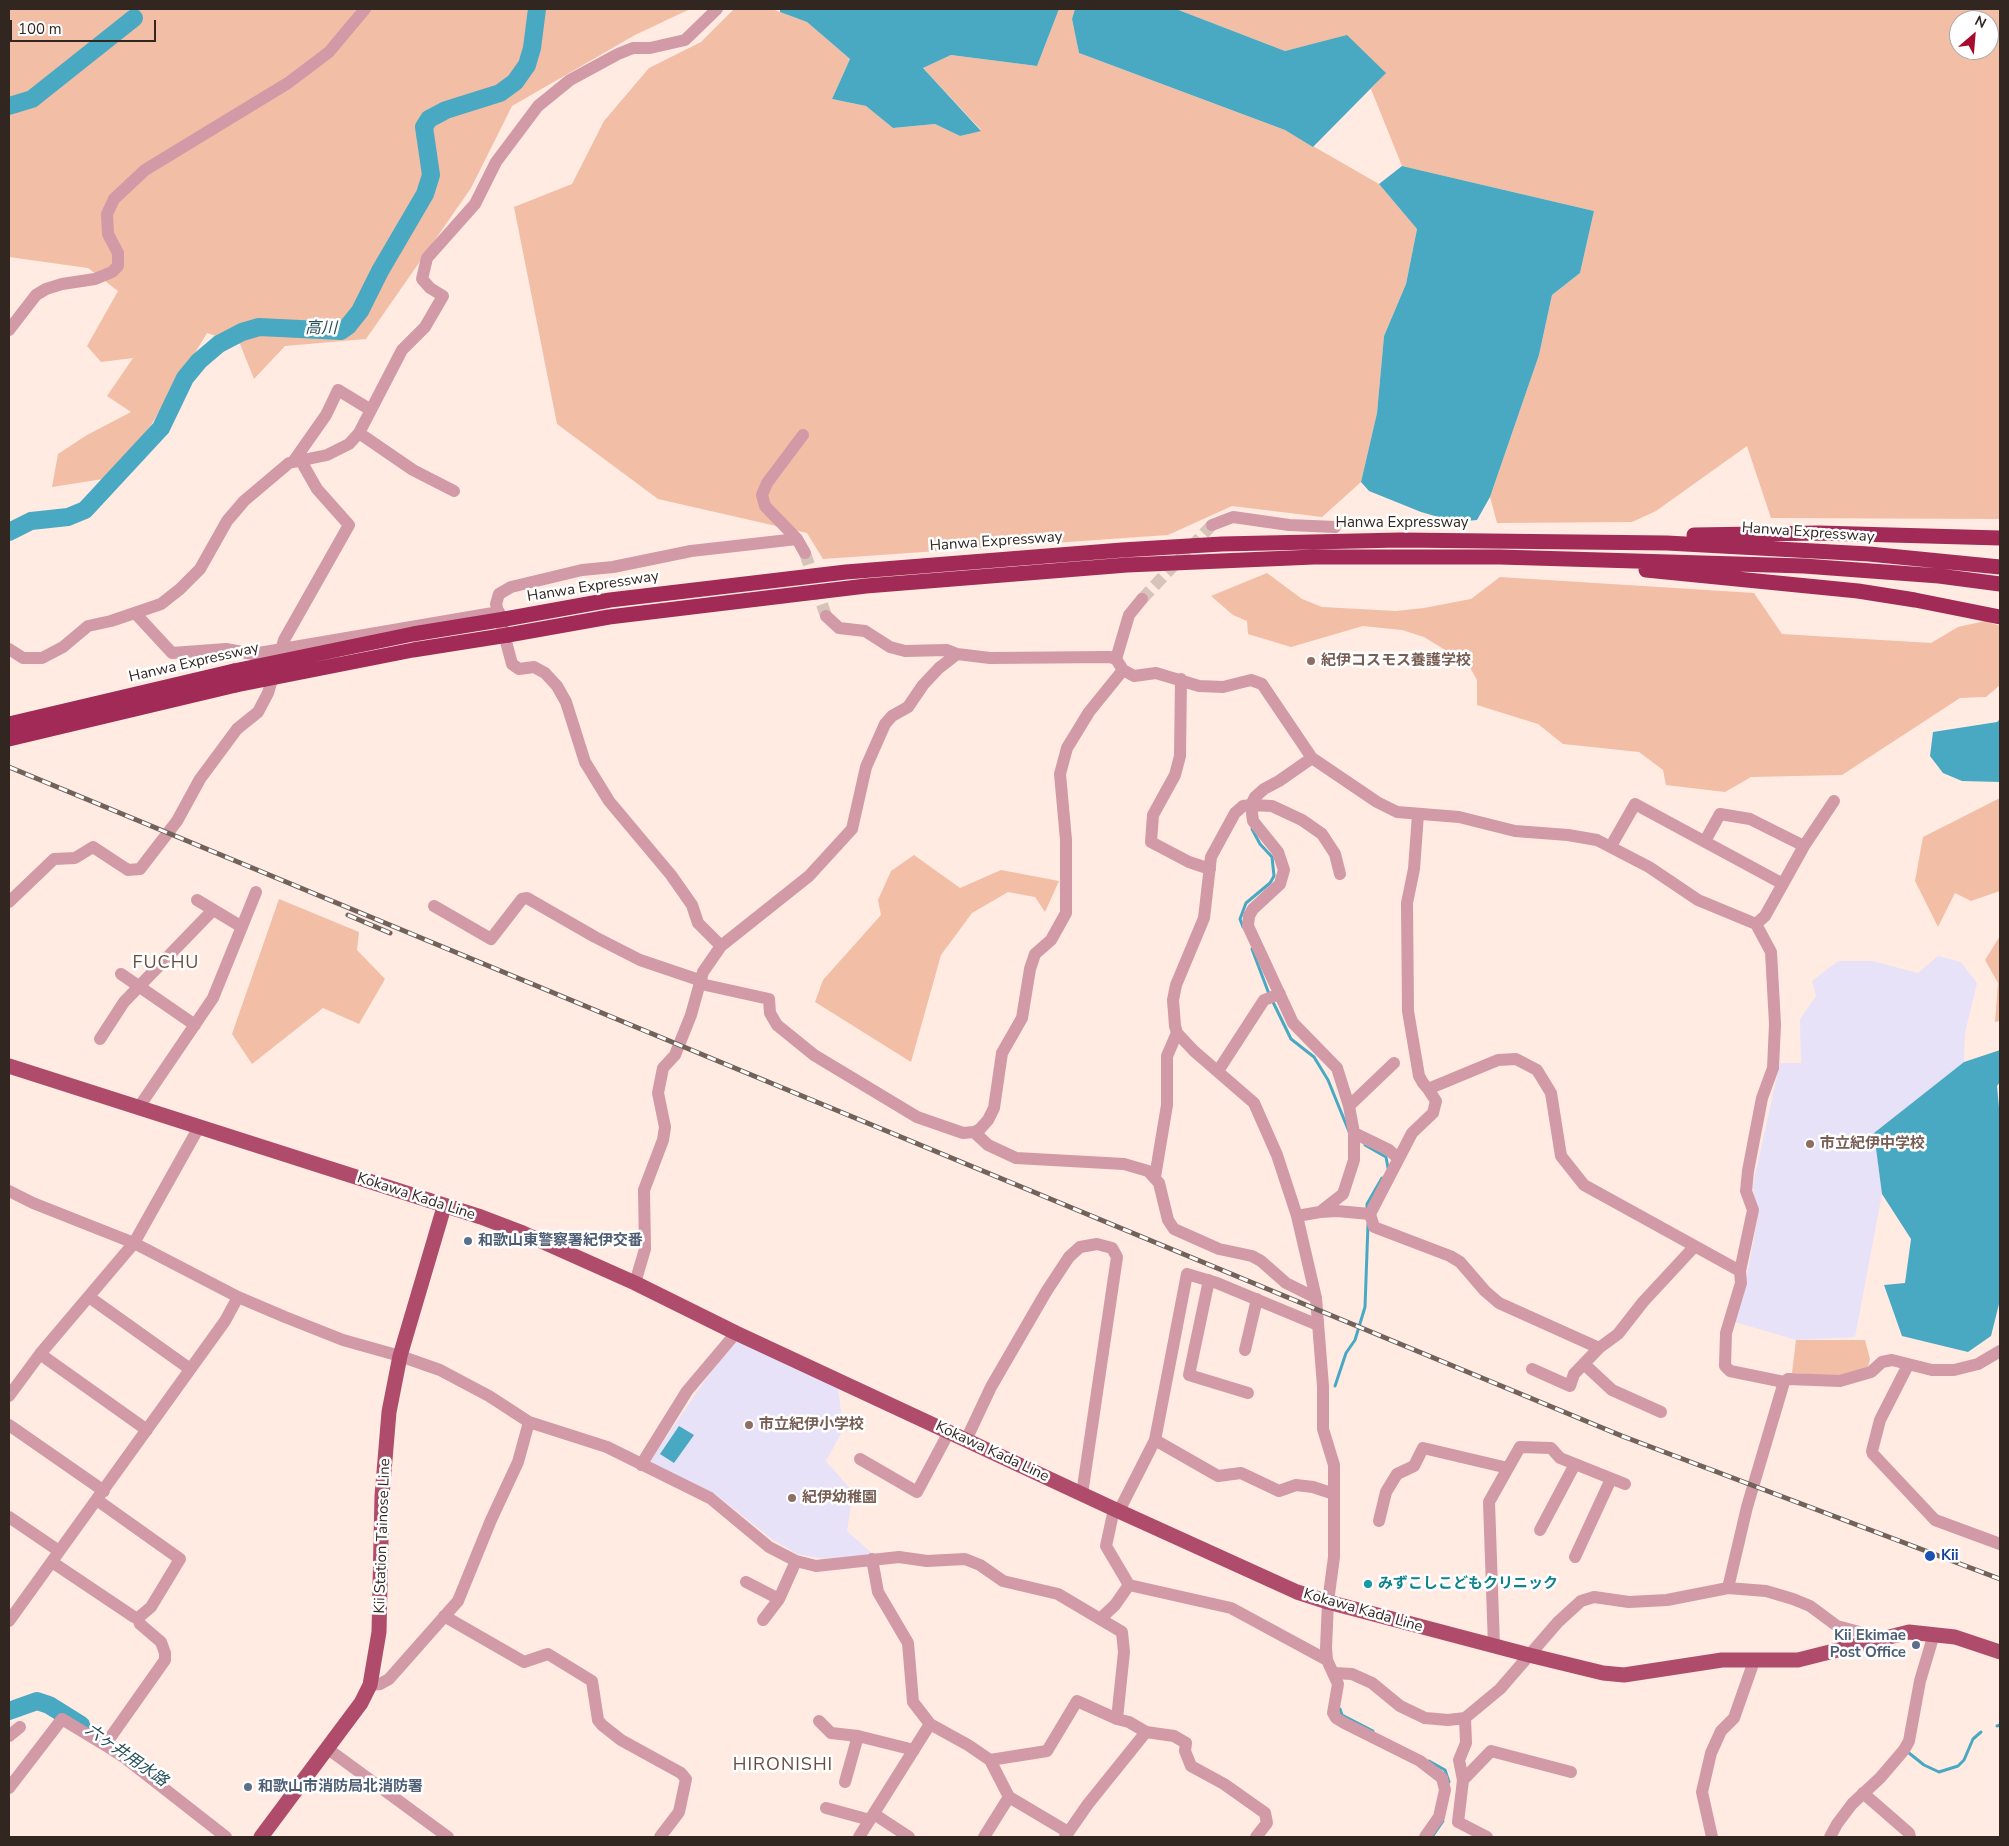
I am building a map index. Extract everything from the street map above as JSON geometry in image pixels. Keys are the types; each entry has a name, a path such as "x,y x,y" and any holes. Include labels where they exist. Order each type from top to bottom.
{"highway":[{"path":"1567,540 1741,533 2000,538"},
{"name":"Hanwa Expressway","path":"9,739 235,678 413,634 502,615 837,573 1122,550 1312,541 1567,540 1795,549 1945,560 2000,567"},
{"name":"Hanwa Expressway","path":"9,724 235,678 508,635 609,617 1010,573 1127,565 1314,557 1500,557 1804,566 1938,576 2000,584"},
{"path":"1500,557 1793,583 1915,600 1997,616"}],"main road":[{"name":"Kokawa Kada Line","path":"9,1066 523,1233 635,1283 736,1333 1116,1510 1297,1592 1328,1602 1530,1655 1624,1675 1690,1663 1722,1660 1798,1660 1909,1632 1955,1637 2000,1652"},
{"name":"Kii Station Tainose Line","path":"261,1837 361,1703 370,1685 379,1632 382,1496 389,1412 400,1356 444,1206"}],"street":[{"path":"9,330 36,295 62,284 95,279 112,272 118,266 118,253 108,234 107,214 114,199 145,170 288,83 329,52 365,9"},
{"path":"9,649 23,658 42,658 63,647 88,626 161,604 180,589 200,569 227,522 244,501 289,463 327,455 349,444 359,433 402,350 425,327 443,296 430,288 422,279 426,258 474,204 496,162 538,106 570,80 618,54 633,48 650,48 685,40 717,9"},
{"path":"297,462 326,415 338,390 371,410"},
{"path":"359,433 413,470 454,491"},
{"path":"804,435 767,483 762,495 765,506 797,539 805,553"},
{"path":"9,902 54,859 75,858 93,847 128,870 140,869 177,821 200,779 237,729 258,712 268,694 281,649 349,525 317,490 297,462"},
{"path":"1212,525 1233,517 1289,525 1335,527"},
{"path":"721,946 698,923 692,905 671,875 609,801 585,762 566,702 557,686 534,667 519,669 512,664 502,615 496,604 499,594 511,587 582,570 613,567 691,551 797,539"},
{"path":"434,906 491,939 522,899 527,898 595,938 640,960 701,983 769,999 770,1013 777,1025 814,1054 917,1117 963,1133 974,1132 988,1120 994,1108 1002,1053 1022,1018 1030,969 1035,954 1051,940 1066,913 1066,840 1060,774 1067,748 1120,665 1129,615 1142,599"},
{"path":"135,613 172,653 226,649 253,654 502,615"},
{"path":"826,616 839,628 865,631 890,647 906,651 947,650 957,654 990,658 1110,656 1134,676 1156,673 1199,686 1223,686 1251,680 1262,684 1312,758 1376,802 1397,812 1459,817 1516,831 1568,835 1597,840 1649,867 1698,900 1756,924 1771,952 1775,1024 1773,1068 1762,1098 1748,1171 1746,1191 1753,1210 1740,1271 1741,1284 1726,1333 1724,1366 1730,1371 1784,1382 1788,1379 1840,1380 1871,1372 1882,1362 1892,1360 1932,1370 1954,1370 1978,1364 2000,1351"},
{"path":"635,1283 645,1249 644,1190 663,1140 664,1127 658,1093 663,1068 675,1055 701,983 703,972 721,946 809,876 852,829 866,767 885,724 892,716 908,707 933,674 957,654"},
{"path":"1181,679 1180,756 1175,775 1153,815 1151,842 1189,862 1210,869"},
{"path":"1312,758 1280,781 1264,788 1255,797 1251,805 1253,821 1278,852 1284,870 1280,884 1253,909 1249,916 1248,926 1293,1023 1337,1068 1349,1106 1354,1133 1354,1160 1343,1194 1320,1212"},
{"path":"1756,924 1765,916 1804,846 1834,802"},
{"path":"1611,846 1635,804 1783,884"},
{"path":"1155,1177 1167,1105 1167,1056 1178,1033 1173,1000 1176,985 1204,918 1211,857 1236,813 1243,806 1272,806 1302,820 1322,834 1335,854 1340,874"},
{"path":"1418,814 1414,869 1407,903 1408,1011 1419,1076 1436,1102 1433,1113 1412,1133 1370,1214 1374,1227 1450,1256 1460,1262 1485,1291 1499,1303 1599,1348"},
{"path":"1705,841 1720,814 1750,819 1804,846"},
{"path":"139,1107 213,998 256,892"},
{"path":"197,900 242,927"},
{"path":"100,1039 124,1002 138,986 213,910"},
{"path":"121,974 195,1025"},
{"path":"1218,1071 1264,1000 1280,994"},
{"path":"1178,1033 1254,1103 1277,1155 1297,1216 1316,1298 1323,1386 1323,1429 1334,1465 1334,1557 1328,1602 1327,1660 1338,1684 1333,1713 1336,1718 1420,1761 1442,1778 1445,1790 1439,1817 1425,1837"},
{"path":"1428,1089 1498,1060 1516,1059 1536,1070 1551,1094 1561,1156 1570,1170 1584,1185 1740,1271"},
{"path":"1349,1106 1394,1063"},
{"path":"9,1396 40,1354 134,1243 199,1127"},
{"path":"974,1132 988,1145 1016,1158 1124,1164 1148,1170 1159,1183 1168,1220 1174,1229 1219,1249 1252,1256 1261,1261 1286,1283 1316,1298"},
{"path":"1354,1133 1389,1150 1398,1158"},
{"path":"9,1191 33,1203 134,1243 238,1297 343,1340 400,1356 448,1375 489,1396 529,1422 607,1447 710,1498 770,1546 796,1561 816,1566 899,1557 927,1561 966,1559 980,1565 1003,1581 1058,1594 1122,1632 1124,1638 1117,1719"},
{"path":"1297,1216 1336,1211 1370,1214"},
{"path":"966,1440 990,1387 1069,1257 1080,1247 1097,1244 1112,1248 1117,1257 1082,1494"},
{"path":"1532,1369 1570,1386 1574,1374 1599,1348 1618,1334 1643,1302 1694,1247"},
{"path":"1318,1324 1209,1280 1187,1274 1155,1440 1116,1510 1106,1546 1129,1584 1231,1608 1327,1660"},
{"path":"1209,1280 1188,1375 1248,1393"},
{"path":"89,1297 190,1369"},
{"path":"11,1615 101,1496 225,1321 238,1297"},
{"path":"1245,1350 1257,1299"},
{"path":"641,1465 687,1391 736,1333"},
{"path":"40,1354 147,1430"},
{"path":"1584,1364 1612,1390 1661,1412"},
{"path":"1908,1365 1880,1420 1872,1451 1873,1454 1935,1520 2000,1544"},
{"path":"1728,1588 1747,1507 1784,1382"},
{"path":"370,1685 380,1684 389,1679 458,1601 491,1520 518,1462 529,1422"},
{"path":"9,1425 180,1559 151,1607 138,1618"},
{"path":"860,1459 917,1492 949,1432"},
{"path":"1155,1440 1218,1476 1241,1473 1279,1491 1296,1485 1313,1487 1334,1494"},
{"path":"1494,1646 1489,1502 1520,1447 1551,1448 1560,1458 1625,1484"},
{"path":"1379,1521 1386,1492 1397,1474 1414,1466 1422,1448 1508,1468"},
{"path":"1540,1530 1576,1464"},
{"path":"1575,1557 1611,1478"},
{"path":"9,1517 59,1551"},
{"path":"872,1559 878,1592 908,1643 913,1702 930,1724 968,1745 990,1760 1009,1798 1066,1835 1146,1732"},
{"path":"763,1620 779,1599 796,1561"},
{"path":"52,1562 138,1618 140,1624 161,1642 165,1660 107,1742"},
{"path":"746,1582 779,1599"},
{"path":"1100,1619 1115,1605 1129,1584"},
{"path":"1334,1673 1352,1674 1372,1683 1400,1706 1426,1718 1448,1720 1465,1718 1500,1689 1558,1622 1581,1601 1594,1597 1629,1602 1667,1600 1728,1588 1766,1591 1794,1599 1810,1606 1837,1626 1863,1633 1877,1640"},
{"path":"444,1616 524,1662 548,1654 592,1681 598,1720 602,1725 621,1740 681,1773 686,1779 679,1812 660,1837"},
{"path":"1830,1837 1837,1824 1863,1793 1880,1778 1904,1750 1909,1741 1920,1681 1934,1634"},
{"path":"1712,1837 1702,1792 1711,1753 1721,1731 1734,1718 1754,1660"},
{"path":"990,1760 1047,1751 1078,1701 1117,1719 1129,1722 1146,1732 1174,1736 1186,1743 1185,1751 1191,1766 1224,1784 1265,1813 1267,1822 1256,1837"},
{"path":"1465,1718 1466,1744 1459,1760 1463,1780 1458,1822 1487,1837"},
{"path":"9,1788 62,1719 107,1742 226,1837"},
{"path":"819,1721 832,1733 858,1736 914,1750"},
{"path":"859,1837 930,1724"},
{"path":"9,1736 20,1727"},
{"path":"845,1782 858,1736"},
{"path":"328,1749 448,1837"},
{"path":"1463,1780 1491,1751 1571,1772"},
{"path":"1863,1793 1909,1832 1910,1837"},
{"path":"984,1837 1009,1798"},
{"path":"826,1808 872,1817 909,1837"}],"shaded area":[{"path":"9,9 690,9 635,35 512,106 471,188 366,339 285,346 254,379 240,344 207,333 151,425 109,478 52,487 58,454 87,435 131,412 107,396 133,358 101,362 87,346 118,291 88,268 9,257"},
{"path":"734,9 772,9 807,22 850,59 832,99 866,106 893,128 935,124 960,136 981,130 923,68 951,55 1037,66 1059,9 1075,9 1072,19 1079,53 1285,130 1379,184 1417,229 1406,284 1384,336 1377,413 1361,482 1322,517 1232,506 1168,535 823,559 807,533 658,499 557,424 514,207 572,184 604,121 649,68 701,42"},
{"path":"1176,9 2000,9 2000,519 1771,518 1747,446 1656,511 1632,522 1497,523 1490,497 1539,355 1552,295 1580,273 1594,211 1402,166 1371,89 1385,73 1347,36 1285,51"},
{"path":"1267,573 1302,599 1322,607 1396,611 1424,608 1471,599 1500,577 1754,593 1782,634 1931,643 1958,627 1985,621 2000,626 2000,685 1986,697 1960,698 1842,775 1751,777 1725,792 1666,785 1663,770 1639,752 1563,744 1538,724 1477,705 1477,680 1468,664 1424,637 1402,630 1363,626 1291,647 1248,634 1247,621 1233,615 1211,596"},
{"path":"2000,798 2000,891 1971,901 1955,893 1938,927 1915,881 1923,837"},
{"path":"914,855 960,888 1001,870 1059,881 1045,912 1035,897 1008,892 972,913 941,955 911,1062 815,1002 823,980 881,915 878,900 891,871"},
{"path":"279,899 359,932 357,950 385,979 359,1024 323,1008 252,1064 232,1034"},
{"path":"2000,936 2000,1021 1995,1022 1998,983 1985,960"},
{"path":"1938,956 1961,962 1977,983 1965,1033 1964,1062 1874,1133 1882,1194 1855,1337 1796,1340 1735,1322 1747,1275 1759,1211 1752,1189 1780,1063 1801,1063 1800,1019 1816,996 1812,981 1838,961 1872,961 1918,973"},
{"path":"741,1340 838,1386 843,1430 826,1461 853,1492 847,1531 873,1554 825,1559 797,1554 772,1539 715,1494 649,1462 732,1341"},
{"path":"1796,1340 1865,1340 1870,1359 1868,1367 1840,1376 1792,1373"}],"water":[{"path":"780,9 1059,9 1037,66 951,55 923,68 981,131 960,136 935,124 893,128 866,106 832,99 850,59 807,22 780,12"},
{"path":"1075,9 1176,9 1285,51 1347,35 1386,73 1313,147 1285,130 1079,53 1072,19"},
{"path":"1402,166 1594,211 1580,273 1552,295 1539,355 1490,497 1477,520 1456,522 1421,512 1369,491 1361,482 1377,413 1384,336 1406,284 1417,229 1379,184"},
{"path":"2000,719 2000,782 1962,781 1943,773 1930,756 1933,732 1997,722"},
{"path":"2000,1050 2000,1082 1997,1086 2000,1118 2000,1300 1991,1336 1968,1352 1902,1336 1884,1285 1905,1283 1911,1239 1882,1194 1874,1133 1964,1062"},
{"path":"679,1426 694,1435 674,1463 660,1454"}],"waterway":[{"name":"高川","path":"9,532 31,521 68,517 85,510 161,428 185,378 199,361 219,344 242,332 259,327 341,331 348,326 360,311 380,271 425,194 431,175 424,127 429,119 446,110 500,93 515,82 527,65 532,48 537,9"},
{"path":"9,106 32,99 134,18"},
{"path":"1243,927 1240,919 1246,903 1270,883 1274,876 1272,857 1260,844 1252,829"},
{"path":"1252,949 1269,994"},
{"path":"1272,1000 1291,1039 1314,1057 1328,1080 1350,1134"},
{"path":"1365,1145 1386,1157 1388,1168"},
{"path":"1367,1210 1367,1204 1382,1178"},
{"path":"1335,1386 1346,1353 1355,1340 1365,1307 1368,1224"},
{"name":"六ヶ井用水路","path":"9,1711 37,1701 49,1705 81,1725"},
{"path":"1340,1709 1342,1715 1373,1731"},
{"path":"1909,1753 1924,1765 1939,1772 1958,1766 1964,1760 1973,1739 1981,1732"},
{"path":"1429,1761 1445,1770 1449,1782"},
{"path":"1432,1837 1443,1821"}],"tunnel":[{"path":"1142,599 1212,525"},
{"path":"805,553 826,616"}],"railway":[{"path":"9,767 1622,1436 2000,1579"},
{"path":"348,915 390,933"}],"place":[{"name":"紀伊コスモス養護学校","path":"1311,661"},
{"name":"市立紀伊中学校","path":"1810,1144"},
{"name":"和歌山東警察署紀伊交番","path":"468,1241"},
{"name":"市立紀伊小学校","path":"749,1425"},
{"name":"紀伊幼稚園","path":"792,1498"},
{"name":"Kii","path":"1930,1556"},
{"name":"みずこしこどもクリニック","path":"1368,1584"},
{"name":"Kii Ekimae Post Office","path":"1916,1645"},
{"name":"和歌山市消防局北消防署","path":"248,1787"}],"district":[{"name":"FUCHU","path":"166,964"},
{"name":"HIRONISHI","path":"783,1766"}]}
